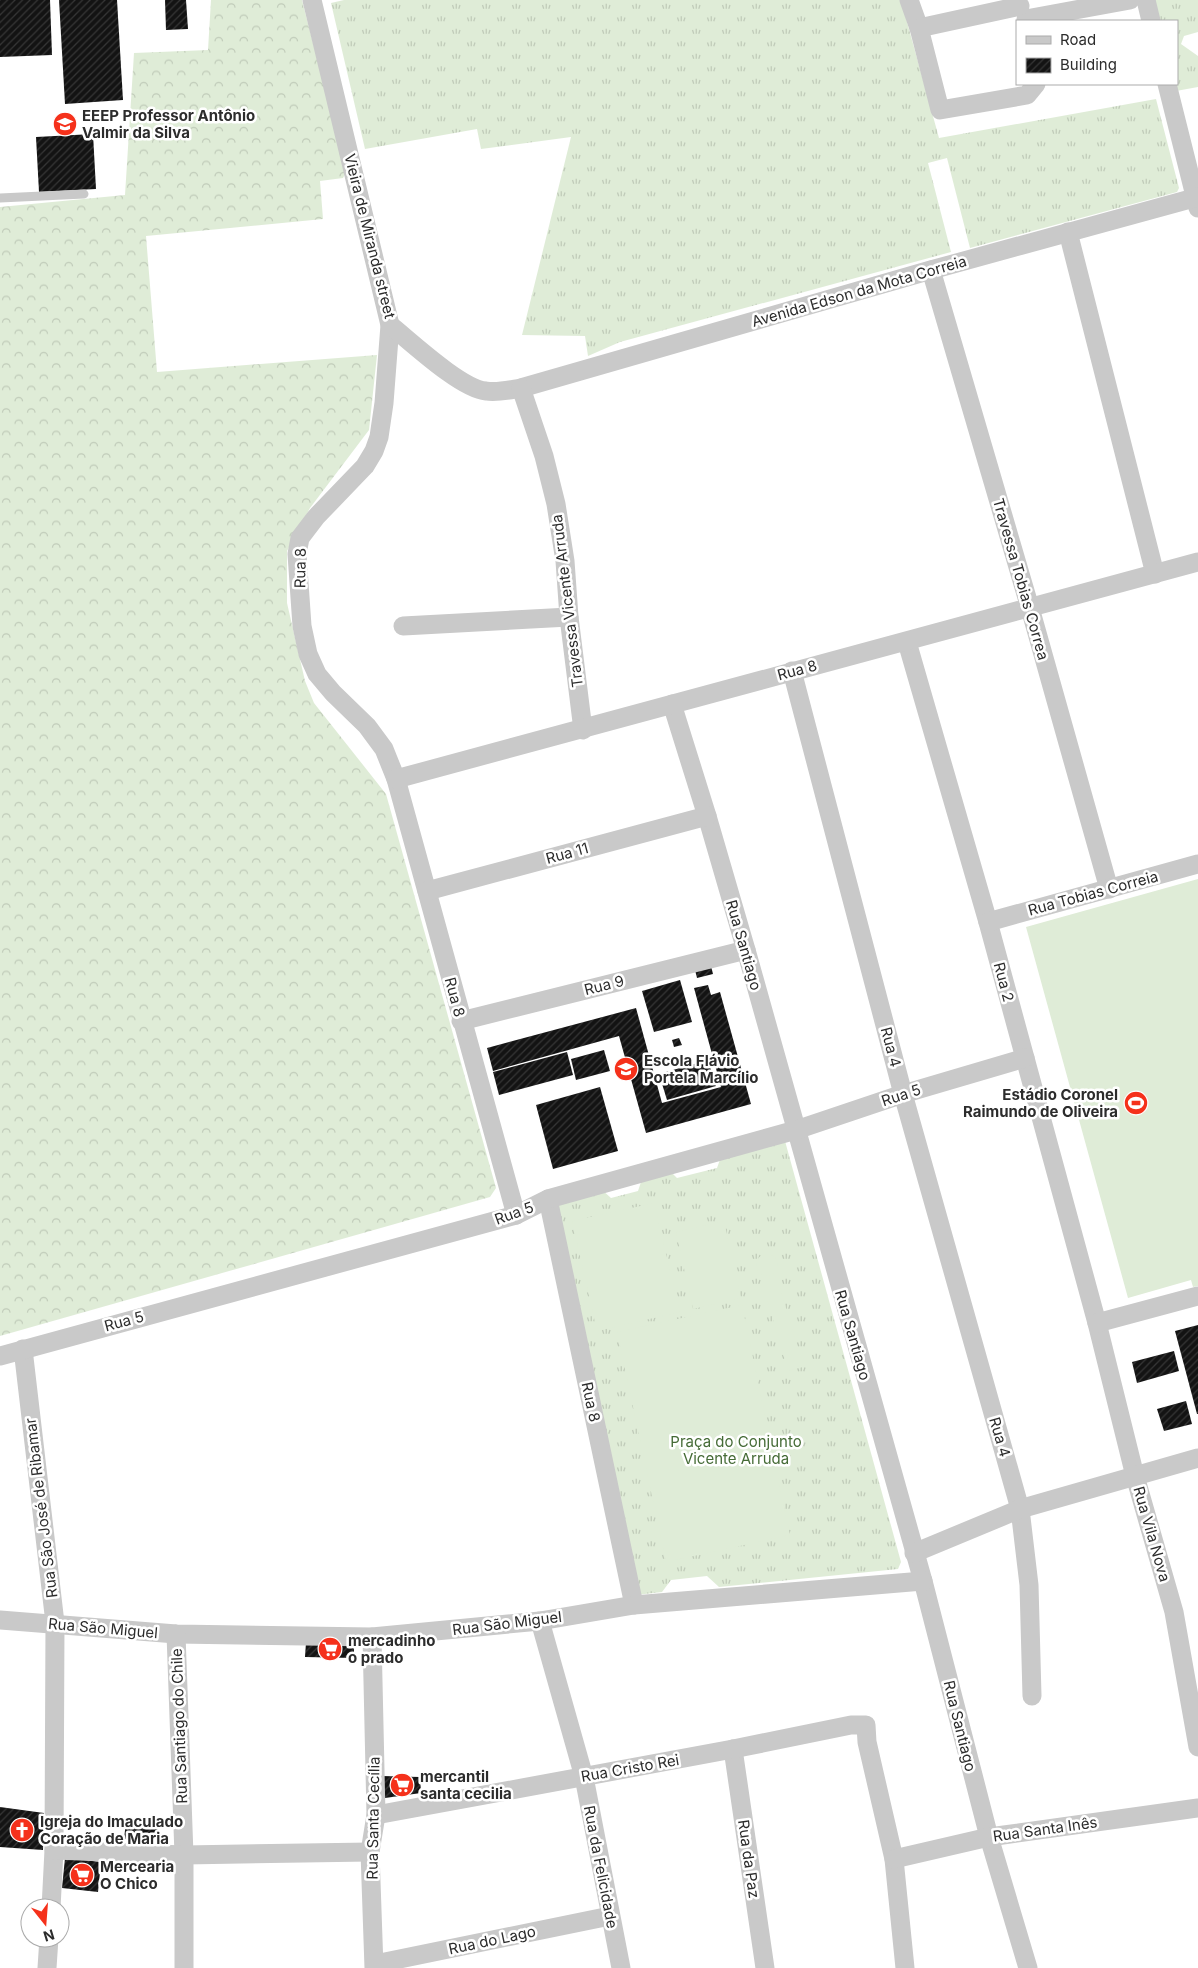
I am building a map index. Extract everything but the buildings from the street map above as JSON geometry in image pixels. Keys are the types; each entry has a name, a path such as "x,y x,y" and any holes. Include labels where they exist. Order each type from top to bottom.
{"street":[{"name":"Vieira de Miranda street","path":"312,0 390,325 440,366 471,386 485,391 521,388"},
{"path":"909,0 919,28 940,110 1027,95 1035,85"},
{"path":"919,28 1023,12 1130,0"},
{"path":"1146,0 1151,20"},
{"path":"1167,85 1197,201"},
{"name":"Avenida Edson da Mota Correia","path":"521,388 1068,232 1197,201"},
{"path":"1068,232 1155,574"},
{"name":"Travessa Tobias Correa","path":"931,270 1030,608 1109,889"},
{"name":"Rua 8","path":"390,325 384,403 379,437 374,451 360,473 307,526 300,538 297,554 302,626 308,654 317,674 333,693 367,726 384,750 396,779 461,1021 516,1215"},
{"name":"Travessa Vicente Arruda","path":"521,388 544,456 556,504 565,561 569,618 583,730"},
{"name":"Rua 8","path":"396,779 583,730 792,671 907,642 1198,562"},
{"path":"403,626 569,618"},
{"name":"Rua 2","path":"907,642 988,922 1097,1323"},
{"name":"Rua 4","path":"792,671 903,1094 1020,1508 1029,1585 1032,1696"},
{"name":"Rua Santiago","path":"672,704 746,950 914,1553 924,1581 988,1837 1028,1968"},
{"name":"Rua 11","path":"426,891 707,816"},
{"name":"Rua Tobias Correia","path":"988,922 1198,864"},
{"name":"Rua 9","path":"461,1021 746,950"},
{"name":"Rua 5","path":"0,1356 516,1215 548,1199 796,1130 903,1094 1025,1058"},
{"name":"Rua 8","path":"548,1199 634,1605"},
{"path":"1097,1323 1198,1296"},
{"name":"Rua Vila Nova","path":"1097,1323 1135,1476 1174,1612 1198,1747"},
{"name":"Rua São José de Ribamar","path":"23,1349 55,1623 54,1850 52,1898"},
{"path":"914,1553 1020,1508 1198,1458"},
{"name":"Rua São Miguel","path":"0,1620 176,1634 372,1637 540,1621 634,1605 924,1581"},
{"name":"Rua da Felicidade","path":"540,1621 584,1777 610,1916 622,1968"},
{"name":"Rua Santiago do Chile","path":"176,1634 184,1855 184,1968"},
{"name":"Rua Santa Cecília","path":"372,1637 376,1815 370,1852 375,1966"},
{"name":"Rua Cristo Rei","path":"376,1815 733,1749 851,1724 866,1725 867,1742 894,1859"},
{"name":"Rua da Paz","path":"733,1749 765,1968"},
{"name":"Rua Santa Inês","path":"894,1859 988,1837 1198,1808"},
{"path":"54,1850 184,1855 370,1852"},
{"path":"894,1859 905,1968"},
{"name":"Rua do Lago","path":"375,1966 610,1916"},
{"path":"47,1968 48,1948"}],"lane":[{"path":"0,198 84,194"}],"green space":[{"path":"211,0 302,0 346,172 343,178 320,181 323,219 146,236 157,372 377,355 369,430 310,508 287,551 287,603 305,681 314,703 386,794 496,1188 490,1197 0,1336 0,207 125,195 134,53 208,50"},
{"path":"344,0 901,0 939,138 1156,99 1179,188 1177,192 970,248 947,158 928,163 951,252 620,342 588,356 585,336 522,335 571,137 481,149 477,129 365,149 331,3"},
{"path":"1154,0 1198,0 1198,32 1184,36 1181,44 1198,56 1198,87 1176,91 1175,85 1178,85 1178,20 1159,20"},
{"name":"Estádio Coronel Raimundo de Oliveira","path":"1198,879 1198,1286 1193,1287 1191,1280 1128,1298 1026,927"},
{"name":"Praça do Conjunto Vicente Arruda","path":"785,1141 901,1562 898,1569 719,1587 707,1576 671,1580 662,1592 636,1595 557,1199 600,1188 611,1198 638,1191 643,1176 668,1169 677,1178 717,1168 722,1154"},
{"path":"654,1203 680,1312 597,1331 572,1221"},
{"path":"724,1221 741,1298 693,1309 676,1232"},
{"path":"767,1254 775,1257 778,1265 775,1273 767,1276 759,1273 756,1265 759,1257"},
{"path":"780,1287 803,1367 788,1371 765,1292"},
{"path":"742,1305 790,1535 666,1562 617,1332"}],"place":[{"name":"EEEP Professor Antônio Valmir da Silva","path":"65,124"},
{"name":"Escola Flávio Portela Marcílio","path":"626,1069"},
{"name":"Estádio Coronel Raimundo de Oliveira","path":"1136,1103"},
{"name":"mercadinho o prado","path":"330,1649"},
{"name":"mercantil santa cecilia","path":"402,1785"},
{"name":"Igreja do Imaculado Coração de Maria","path":"22,1830"},
{"name":"Mercearia O Chico","path":"82,1875"}]}
